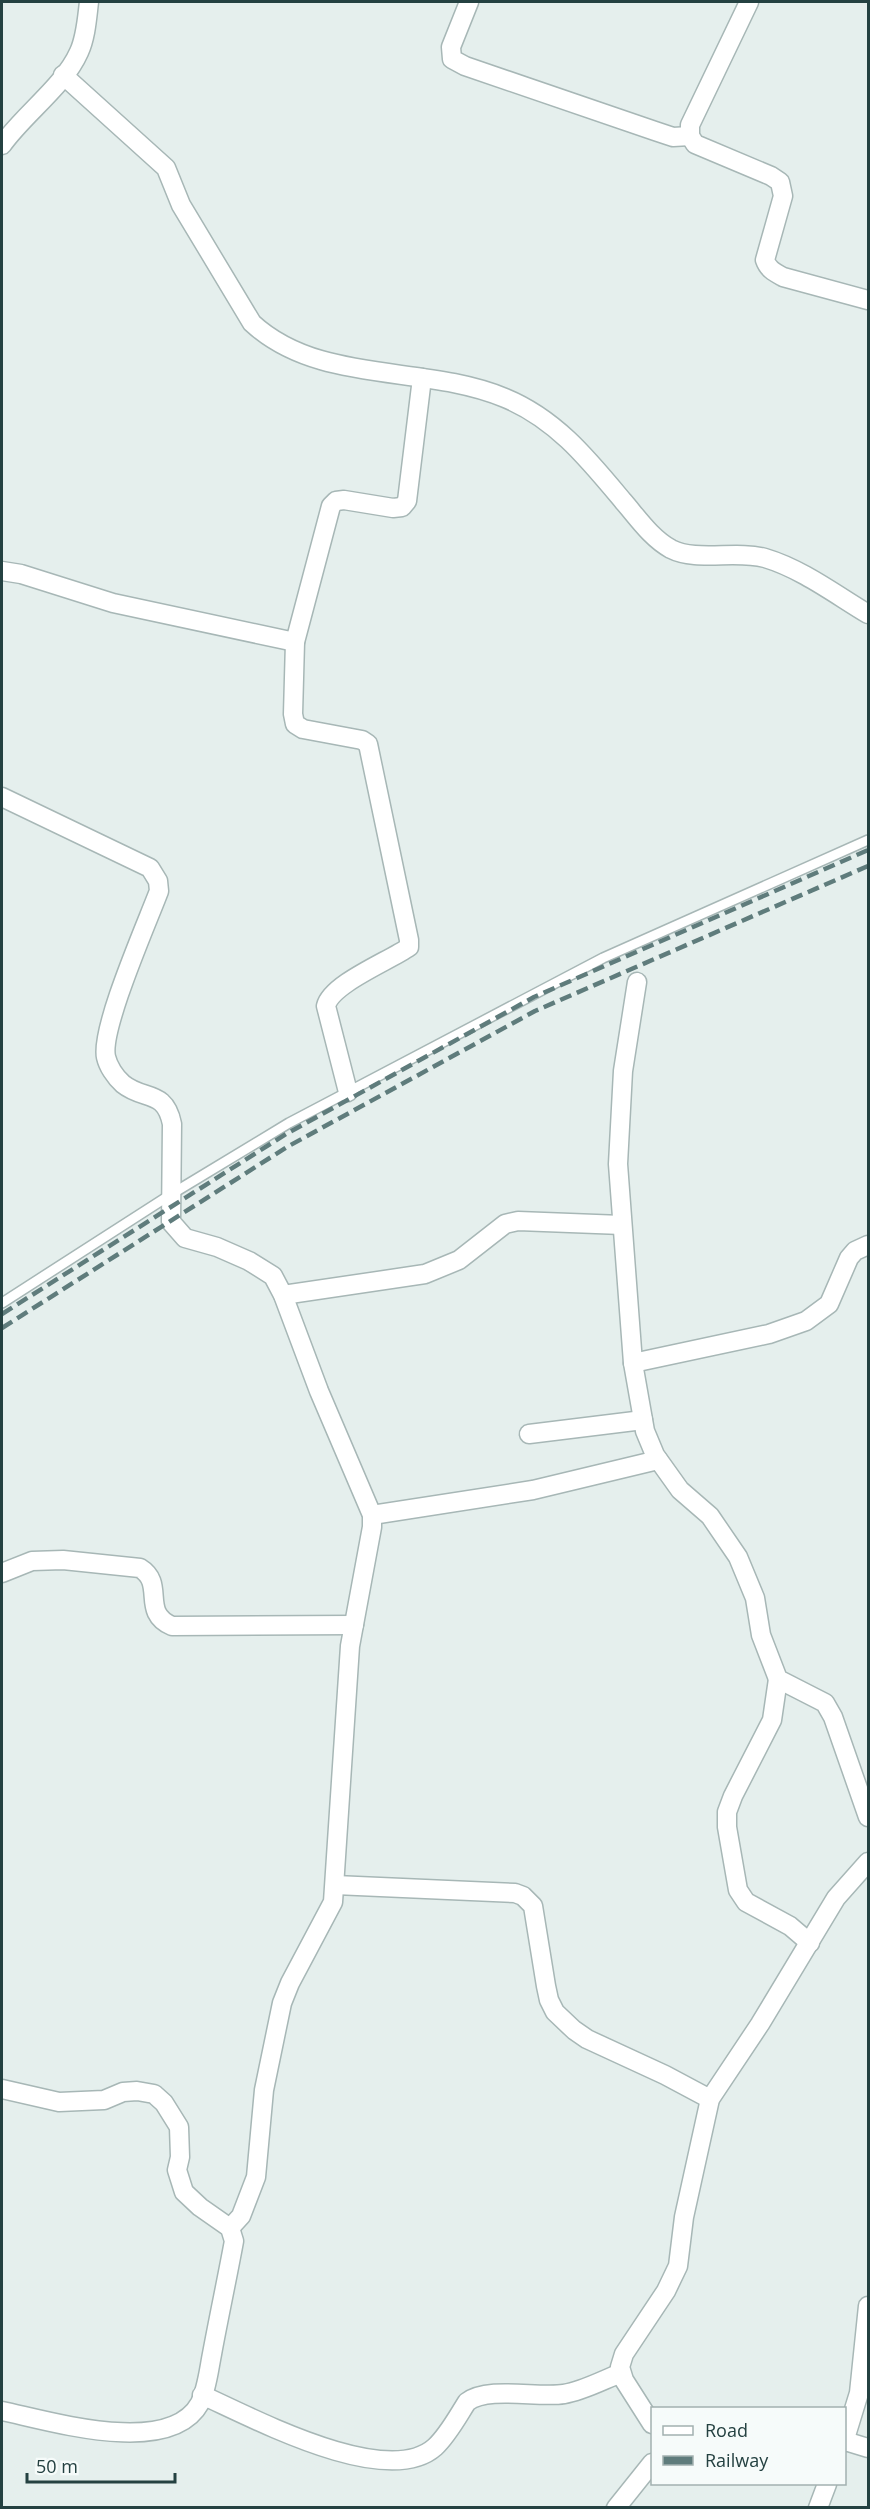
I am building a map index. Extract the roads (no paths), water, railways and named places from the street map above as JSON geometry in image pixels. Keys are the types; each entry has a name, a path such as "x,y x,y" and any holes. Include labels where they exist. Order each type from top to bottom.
{"street":[{"path":"2,145 63,75 79,52 86,28 88,2"},
{"path":"469,2 451,47 453,59 465,66 673,137 690,136"},
{"path":"749,2 690,125 690,136 695,144 771,176 780,182 783,196 765,260 772,271 783,277 868,300"},
{"path":"63,75 166,168 181,205 252,323 265,335 287,349 340,364 465,385 491,392 532,411 562,432 645,526 673,550 690,554 746,554 766,558 801,574 868,614"},
{"path":"348,1092 326,1006 327,1000 339,988 403,951 408,947 409,940 368,744 362,740 303,729 295,724 293,714 295,642 331,506 336,501 344,501 393,508 402,507 407,501 422,378"},
{"path":"2,571 21,574 113,603 295,642"},
{"path":"2,797 150,868 158,881 159,891 108,1026 105,1055 111,1070 123,1084 160,1101 169,1110 172,1124 171,1222 185,1238 217,1247 249,1261 273,1276 283,1295 319,1390 372,1515 372,1527 350,1646 333,1902 290,1983 282,2003 264,2090 256,2177 241,2216 230,2228"},
{"path":"637,982 622,1083 618,1164 633,1363 643,1420 645,1431 658,1460 680,1490 710,1516 738,1557 755,1598 761,1635 778,1679 772,1720 733,1797 727,1812 727,1827 738,1890 746,1902 790,1926 810,1943"},
{"path":"283,1295 425,1274 459,1260 505,1224 518,1221 622,1225"},
{"path":"633,1363 769,1334 806,1321 829,1304 849,1258 855,1251 868,1245"},
{"path":"529,1434 643,1420"},
{"path":"372,1515 532,1490 658,1460"},
{"path":"2,1573 32,1561 63,1560 140,1568 149,1573 153,1582 155,1613 162,1622 172,1626 354,1625"},
{"path":"778,1679 825,1703 833,1717 868,1817"},
{"path":"651,2422 621,2373 620,2364 624,2354 666,2291 678,2266 684,2217 710,2098 760,2024 836,1898 868,1862"},
{"path":"335,1885 515,1893 523,1896 533,1906 546,1986 555,2012 587,2039 710,2098"},
{"path":"2,2089 59,2103 104,2100 123,2092 137,2091 154,2094 164,2103 179,2127 180,2157 177,2170 184,2192 200,2207 230,2228 234,2241 200,2403 187,2419 176,2426 159,2431 94,2430 2,2411"},
{"path":"846,2438 865,2373 868,2306"},
{"path":"202,2395 307,2441 380,2461 401,2461 418,2457 435,2447 467,2402 474,2397 489,2394 566,2394 621,2373"},
{"path":"846,2441 868,2448"},
{"path":"616,2508 651,2464"},
{"path":"818,2508 827,2485"}],"lane":[{"path":"2,1303 170,1195 289,1123 603,958 868,840"}],"railway":[{"path":"2,1314 286,1134 534,997 868,850"},
{"path":"2,1328 287,1147 535,1011 868,866"}]}
